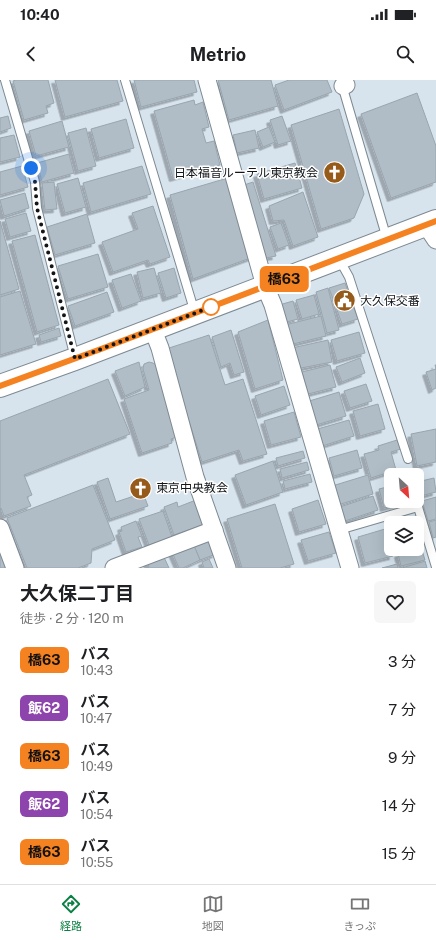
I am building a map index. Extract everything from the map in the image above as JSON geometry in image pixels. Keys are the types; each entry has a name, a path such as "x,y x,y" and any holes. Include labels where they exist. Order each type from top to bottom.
{"main road":[{"path":"0,386 153,330 388,239 433,229"}],"street":[{"path":"207,80 265,286 273,305 350,568"},
{"path":"153,330 160,348 195,477 227,568"},
{"path":"0,528 15,568"},
{"path":"114,568 214,530"}],"lane":[{"path":"5,80 35,182 37,208 75,359"},
{"path":"125,80 195,313"},
{"path":"343,84 388,239"},
{"path":"339,259 349,277 408,459"},
{"path":"339,530 418,507 436,567"}],"building":[{"path":"48,80 54,103 46,106 48,113 24,120 13,81"},
{"path":"55,80 117,80 123,101 65,117"},
{"path":"134,80 194,80 197,92 141,107"},
{"path":"218,80 271,80 278,106 229,120"},
{"path":"289,80 327,80 332,92 284,110 275,85"},
{"path":"417,93 436,146 436,182 391,198 361,114"},
{"path":"194,100 195,105 203,102 209,127 202,129 206,143 214,141 220,165 173,178 154,111"},
{"path":"339,109 364,194 354,218 321,229 291,125"},
{"path":"8,116 11,128 0,132 0,118"},
{"path":"282,116 291,141 278,145 270,120"},
{"path":"126,119 134,148 99,158 91,129"},
{"path":"62,121 69,147 36,156 29,131"},
{"path":"269,127 275,142 263,147 257,132"},
{"path":"86,128 96,166 78,171 68,133"},
{"path":"255,130 259,148 237,153 233,135"},
{"path":"14,135 20,157 0,162 0,138"},
{"path":"69,154 74,173 42,182 37,163"},
{"path":"295,163 302,188 264,199 257,174"},
{"path":"22,166 28,187 0,195 0,172"},
{"path":"142,166 151,194 91,212 83,183"},
{"path":"231,177 253,257 193,279 170,195"},
{"path":"78,178 86,207 65,213 57,184"},
{"path":"54,182 57,209 45,210 42,183"},
{"path":"253,182 276,256 266,258 244,185"},
{"path":"303,192 318,237 293,246 284,220 273,221 269,206"},
{"path":"25,193 29,208 4,216 0,200"},
{"path":"153,206 170,257 150,264 148,260 113,272 102,242 138,229 132,213"},
{"path":"26,213 31,231 10,237 5,219"},
{"path":"87,214 95,243 55,255 47,227"},
{"path":"0,221 19,289 0,295"},
{"path":"281,223 289,245 278,249 270,227"},
{"path":"35,235 59,325 37,332 12,241"},
{"path":"98,254 108,287 68,299 58,266"},
{"path":"154,268 161,293 143,298 137,272"},
{"path":"174,268 181,293 166,298 158,273"},
{"path":"131,274 141,301 122,308 112,280"},
{"path":"345,283 358,319 342,324 329,288"},
{"path":"328,288 339,330 327,333 316,292"},
{"path":"20,291 36,344 0,355 0,297"},
{"path":"107,292 114,312 75,326 68,306"},
{"path":"314,295 319,314 302,319 296,300"},
{"path":"293,301 298,319 283,323 279,305"},
{"path":"321,316 326,336 289,345 285,325"},
{"path":"268,320 283,380 255,389 238,332"},
{"path":"59,328 61,336 41,342 39,335"},
{"path":"231,330 244,372 234,375 230,363 221,367 212,337"},
{"path":"359,332 365,353 337,361 331,340"},
{"path":"209,335 225,385 243,379 267,454 243,461 239,450 202,462 166,349"},
{"path":"328,340 332,362 296,369 292,348"},
{"path":"360,358 365,373 342,382 336,367"},
{"path":"139,362 145,387 125,396 115,371"},
{"path":"149,362 156,365 177,437 171,439 172,443 142,453 124,399 149,390 143,369 144,364"},
{"path":"330,365 336,387 308,394 302,372"},
{"path":"436,369 436,388 432,390 426,372"},
{"path":"108,379 130,434 24,475 32,495 27,497 31,506 4,516 1,508 0,509 0,421"},
{"path":"366,384 372,401 350,408 344,391"},
{"path":"284,386 290,405 261,415 255,396"},
{"path":"339,392 346,416 313,426 306,402"},
{"path":"378,404 385,429 360,436 353,411"},
{"path":"294,412 301,437 271,445 264,421"},
{"path":"349,420 354,436 319,447 314,430"},
{"path":"436,429 436,462 417,466 411,434"},
{"path":"397,440 401,449 391,452 395,468 384,468 384,474 371,478 364,454 379,450 378,446"},
{"path":"357,450 362,468 334,476 329,458"},
{"path":"303,451 305,458 278,466 276,458"},
{"path":"273,461 283,492 246,505 235,475"},
{"path":"307,462 309,470 282,478 280,469"},
{"path":"310,474 312,482 285,489 283,481"},
{"path":"368,475 373,494 338,505 332,486"},
{"path":"108,478 116,502 143,493 148,506 110,519 97,482"},
{"path":"434,478 436,492 424,495 424,480"},
{"path":"93,485 115,540 92,549 91,563 78,568 27,568 7,518"},
{"path":"384,488 384,508 379,489"},
{"path":"373,496 378,510 345,521 340,507"},
{"path":"436,497 436,519 428,521 424,508 424,500"},
{"path":"196,500 205,524 174,535 164,507 177,502 178,507"},
{"path":"318,500 326,524 299,532 292,509"},
{"path":"275,504 294,564 280,568 242,568 227,519"},
{"path":"163,511 172,537 149,545 139,519"},
{"path":"436,520 436,537 433,538 429,522"},
{"path":"136,521 142,536 138,537 142,547 126,552 119,532 122,531 121,527"},
{"path":"384,529 384,556 393,556 365,563 358,537"},
{"path":"329,532 336,553 308,561 301,540"},
{"path":"209,538 216,554 200,560 193,544"},
{"path":"193,543 200,560 183,568 179,568 172,552"},
{"path":"0,551 6,568 0,568"},
{"path":"163,555 169,568 147,568 149,567 147,562"},
{"path":"398,556 424,556 425,560 401,566"},
{"path":"209,559 213,568 204,568 202,562"},
{"path":"425,561 427,568 402,568"},
{"path":"397,564 398,568 382,568"}],"bus line":[{"name":"橋63","path":"0,386 75,359 436,221"}],"place":[{"name":"日本福音ルーテル東京教会","path":"334,173"},
{"name":"大久保交番","path":"344,301"},
{"name":"東京中央教会","path":"141,488"}],"route":[{"path":"31,168 35,182 37,208 75,359 211,307"}]}
